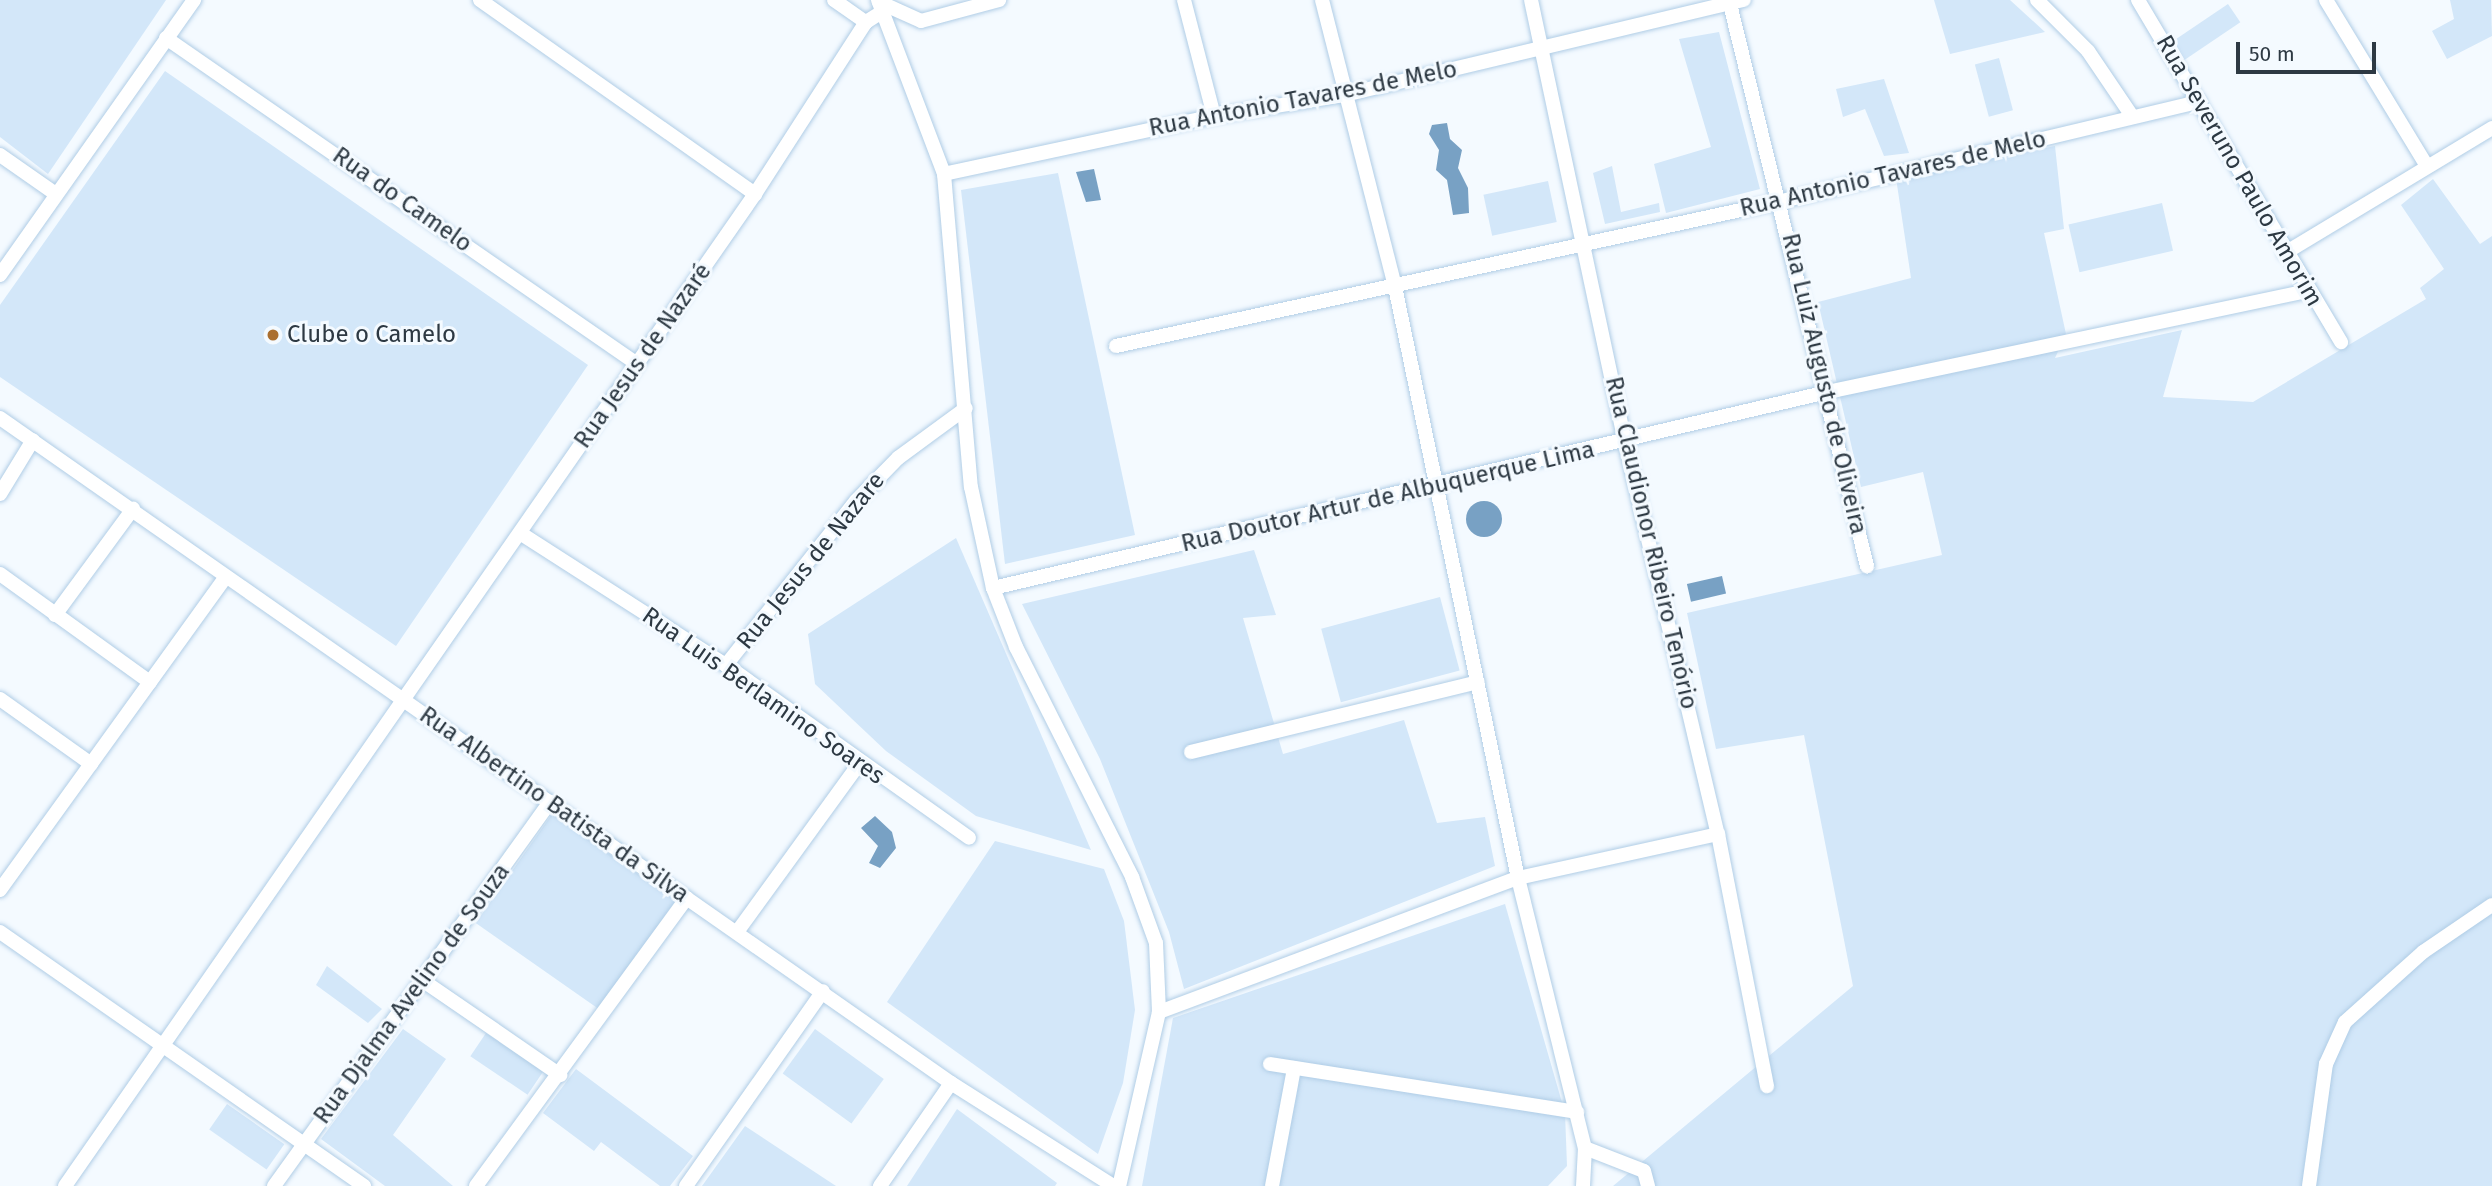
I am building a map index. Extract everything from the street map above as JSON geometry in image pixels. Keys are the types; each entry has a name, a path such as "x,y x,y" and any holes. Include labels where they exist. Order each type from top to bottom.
{"street":[{"path":"0,275 194,0"},
{"path":"480,0 755,194"},
{"path":"834,0 866,22"},
{"path":"880,5 921,21 999,0"},
{"path":"1184,0 1214,116"},
{"path":"1322,0 1344,95 1394,282 1434,485 1518,878 1585,1147 1583,1186"},
{"name":"Rua Claudionor Ribeiro Tenório","path":"1531,0 1586,244 1625,442 1718,834 1767,1086"},
{"path":"2037,0 2088,51 2132,116"},
{"name":"Rua Severuno Paulo Amorim","path":"2138,0 2307,291 2341,342"},
{"path":"2326,0 2427,166"},
{"name":"Rua Antonio Tavares de Melo","path":"944,174 1214,116 1344,95 1735,1"},
{"name":"Rua Luiz Augusto de Oliveira","path":"1735,1 1824,393 1867,566"},
{"path":"880,5 944,174 971,487 993,588 1016,647 1132,877 1156,943 1159,1012 1119,1186"},
{"name":"Rua Jesus de Nazaré","path":"65,1186 755,194 866,22 880,5"},
{"name":"Rua do Camelo","path":"166,38 637,364"},
{"name":"Rua Antonio Tavares de Melo","path":"1116,346 1394,282 1782,201 2199,102"},
{"path":"2285,253 2492,128"},
{"path":"0,155 57,194"},
{"name":"Rua Doutor Artur de Albuquerque Lima","path":"993,588 1625,442 1824,393 2307,291"},
{"name":"Rua Jesus de Nazare","path":"726,666 856,500 898,458 965,408"},
{"name":"Rua Albertino Batista da Silva","path":"0,418 951,1083 1112,1186"},
{"path":"0,494 33,440"},
{"path":"55,615 133,509"},
{"name":"Rua Luis Berlamino Soares","path":"520,533 726,666 859,764 969,838"},
{"path":"0,575 150,682"},
{"path":"0,890 226,577"},
{"path":"1191,752 1478,682"},
{"path":"0,699 91,764"},
{"path":"737,932 859,764"},
{"name":"Rua Djalma Avelino de Souza","path":"274,1186 550,802"},
{"path":"1159,1012 1518,878 1718,834"},
{"path":"476,1186 560,1075 687,898"},
{"path":"2309,1186 2326,1064 2345,1021 2423,952 2492,905"},
{"path":"0,932 365,1186"},
{"path":"422,980 560,1075"},
{"path":"686,1186 823,991"},
{"path":"1270,1064 1577,1112"},
{"path":"1272,1186 1294,1068"},
{"path":"880,1186 951,1083"},
{"path":"1585,1147 1644,1171 1648,1186"}],"shaded area":[{"path":"0,0 166,0 48,174 0,137"},
{"path":"1934,0 2010,0 2045,32 1950,54"},
{"path":"2450,0 2491,0 2492,36 2447,59 2432,31 2454,19"},
{"path":"2228,4 2240,22 2185,60 2172,41"},
{"path":"1719,32 1760,189 1666,213 1654,164 1711,147 1679,39"},
{"path":"1999,58 2013,110 1989,117 1975,64"},
{"name":"Clube o Camelo","path":"165,71 588,365 396,646 0,377 0,305"},
{"path":"1884,79 1909,153 1884,156 1865,109 1843,117 1836,89"},
{"path":"2055,146 2064,229 2044,233 2066,334 2055,358 2182,330 2163,397 2253,402 2426,299 2420,288 2444,269 2401,205 2433,179 2480,244 2492,236 2492,1186 1613,1186 1853,986 1804,735 1716,749 1687,613 1942,555 1923,472 1861,487 1818,302 1911,278 1896,178"},
{"path":"1612,166 1621,212 1659,203 1660,212 1605,224 1593,173"},
{"path":"1058,173 1135,535 1005,564 961,190"},
{"path":"1548,181 1557,222 1492,236 1483,195"},
{"path":"2162,203 2173,251 2079,272 2068,225"},
{"path":"956,538 1091,850 976,816 886,751 815,684 808,634"},
{"path":"1254,550 1276,615 1243,618 1283,754 1404,720 1437,823 1485,817 1495,866 1184,989 1169,932 1100,759 1022,604"},
{"path":"1440,597 1460,670 1341,702 1321,629"},
{"path":"552,814 676,901 599,1010 476,923"},
{"path":"995,841 1104,869 1124,921 1135,1010 1123,1083 1098,1154 887,1002"},
{"path":"1505,904 1565,1113 1567,1166 1548,1186 1142,1186 1173,1018"},
{"path":"327,966 382,1009 368,1023 316,985"},
{"path":"403,1029 446,1059 393,1135 453,1186 385,1186 321,1139"},
{"path":"815,1029 884,1079 851,1123 783,1073"},
{"path":"486,1033 543,1072 528,1095 470,1056"},
{"path":"576,1069 693,1156 670,1186 660,1186 601,1142 594,1151 543,1113"},
{"path":"227,1104 284,1144 267,1170 209,1129"},
{"path":"957,1109 1057,1183 1055,1186 907,1186"},
{"path":"745,1126 836,1186 702,1186"}],"water":[{"path":"1447,123 1450,139 1462,150 1458,168 1468,188 1469,213 1453,215 1447,180 1436,170 1439,150 1429,134 1432,125"},
{"path":"1094,169 1101,200 1086,202 1076,172"},
{"path":"1484,501 1497,506 1502,519 1497,532 1484,537 1471,532 1466,519 1471,506"},
{"path":"1722,576 1726,594 1691,602 1687,584"},
{"path":"875,816 892,832 896,848 880,868 869,863 878,846 861,828"}],"place":[{"name":"Clube o Camelo","path":"273,335"}]}
